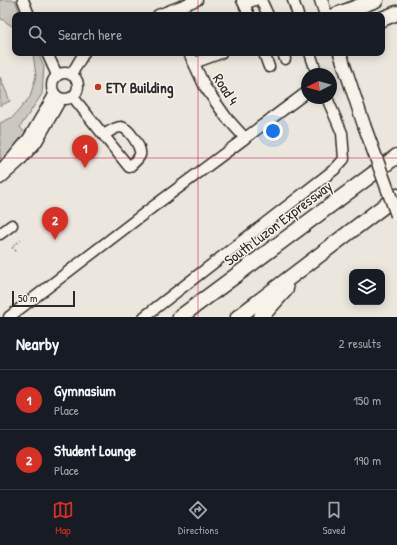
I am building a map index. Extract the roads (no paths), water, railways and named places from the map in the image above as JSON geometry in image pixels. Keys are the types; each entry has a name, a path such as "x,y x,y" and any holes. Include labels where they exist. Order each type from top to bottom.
{"highway":[{"path":"344,12 376,0"},
{"path":"385,18 397,13"},
{"name":"South Luzon Expressway","path":"180,317 397,156"},
{"path":"238,317 397,196"},
{"path":"261,317 315,258"}],"main road":[{"path":"321,0 325,12"},
{"path":"341,56 364,125 397,215"}],"street":[{"path":"23,0 28,12"},
{"path":"165,12 197,0"},
{"path":"248,12 243,2 255,0"},
{"path":"262,0 267,12"},
{"path":"293,0 297,12"},
{"path":"48,56 57,75"},
{"path":"71,75 82,56"},
{"name":"Road 4","path":"190,56 205,87 226,117 244,137"},
{"path":"194,63 213,56"},
{"path":"265,56 269,67"},
{"path":"311,56 316,68"},
{"path":"64,73 71,75 74,77 78,85 78,90 73,97 65,100 58,97 51,87 54,78 57,75 64,73"},
{"path":"9,317 244,137 301,96"},
{"path":"0,170 28,139 58,97"},
{"path":"0,179 18,163 36,143 58,97"},
{"path":"73,97 104,135"},
{"path":"144,317 335,170 344,159 342,134 330,104"},
{"path":"0,234 12,225"}],"place":[{"name":"ETY Building","path":"98,87"},
{"name":"Gymnasium","path":"85,168"},
{"name":"Student Lounge","path":"55,240"}]}
